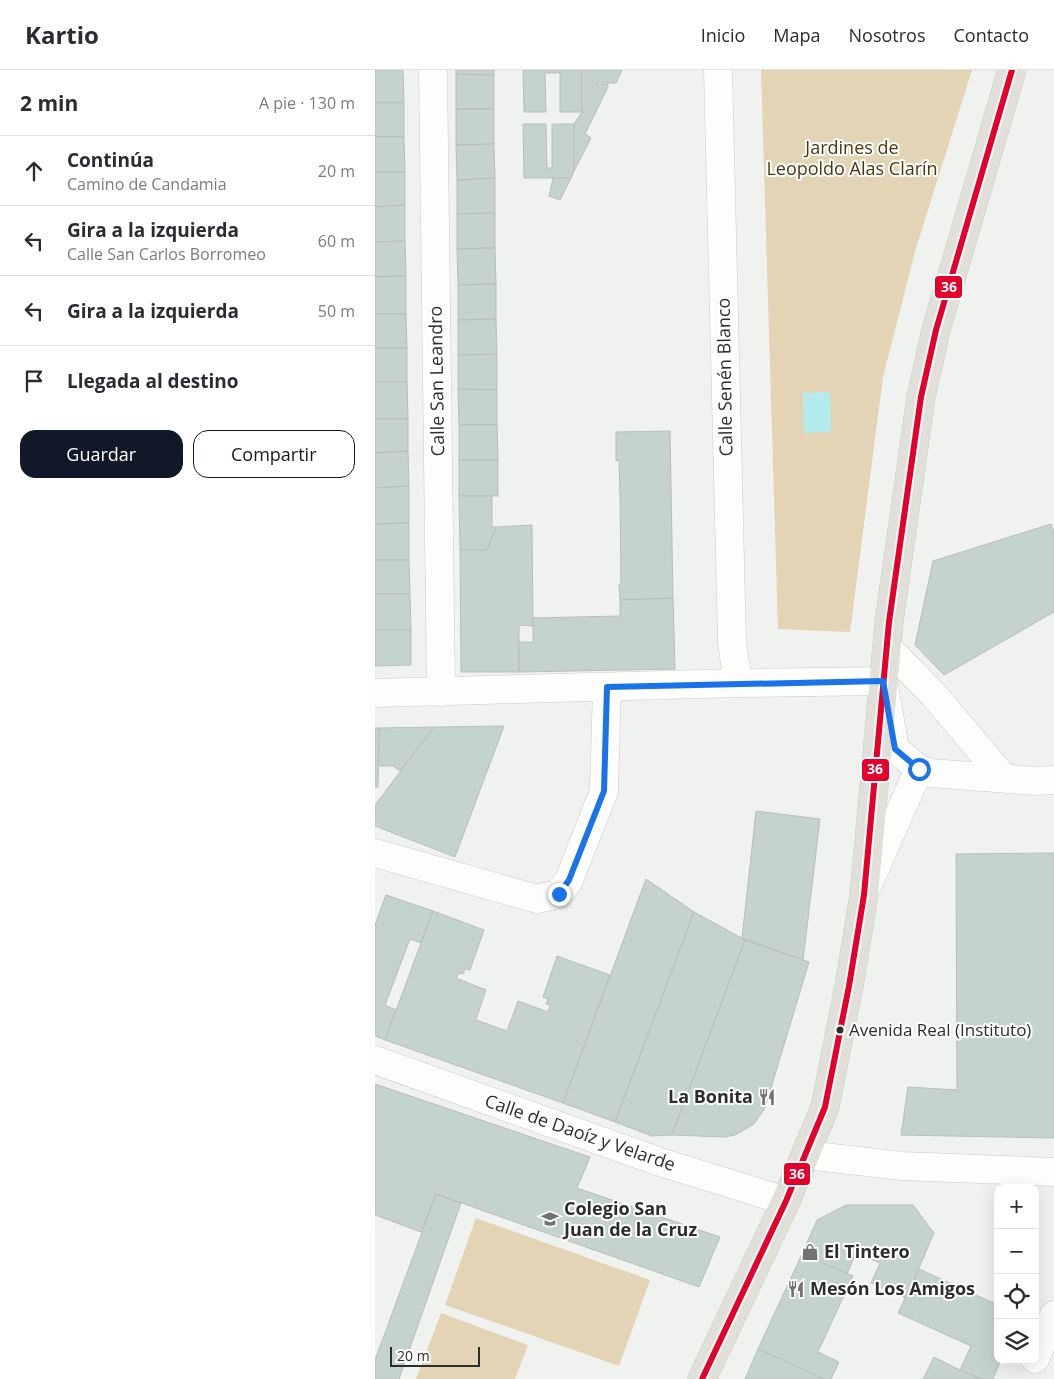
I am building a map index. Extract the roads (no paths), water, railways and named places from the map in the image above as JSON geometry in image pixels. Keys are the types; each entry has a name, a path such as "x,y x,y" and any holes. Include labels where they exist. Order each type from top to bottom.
{"main road":[{"path":"702,1379 786,1201 825,1106 849,986 864,894 889,622 921,396 936,330 1012,70"}],"street":[{"name":"Calle San Leandro","path":"433,70 441,692"},
{"name":"Calle Senén Blanco","path":"717,70 732,632 734,663 738,683"},
{"path":"887,646 933,694 1004,778"},
{"path":"375,693 883,681 895,749 919,769 930,773 1036,781 1054,780"},
{"path":"375,853 537,899 559,894 569,880 604,791 607,687"},
{"path":"864,894 919,769"},
{"name":"Calle de Daoíz y Velarde","path":"375,1060 660,1162 786,1201"},
{"path":"806,1155 901,1166 1054,1172"},
{"path":"1039,1350 1054,1315"},
{"path":"1035,1379 1054,1361"},
{"path":"1027,1379 1033,1364"}],"water":[{"path":"830,392 831,432 804,433 803,393"}],"place":[{"name":"Avenida Real (Instituto)","path":"840,1030"},
{"name":"La Bonita","path":"767,1097"},
{"name":"Colegio San Juan de la Cruz","path":"550,1219"},
{"name":"El Tintero","path":"810,1252"},
{"name":"Mesón Los Amigos","path":"796,1289"}],"park label":[{"name":"Jardines de Leopoldo Alas Clarín","path":"852,158"}]}
